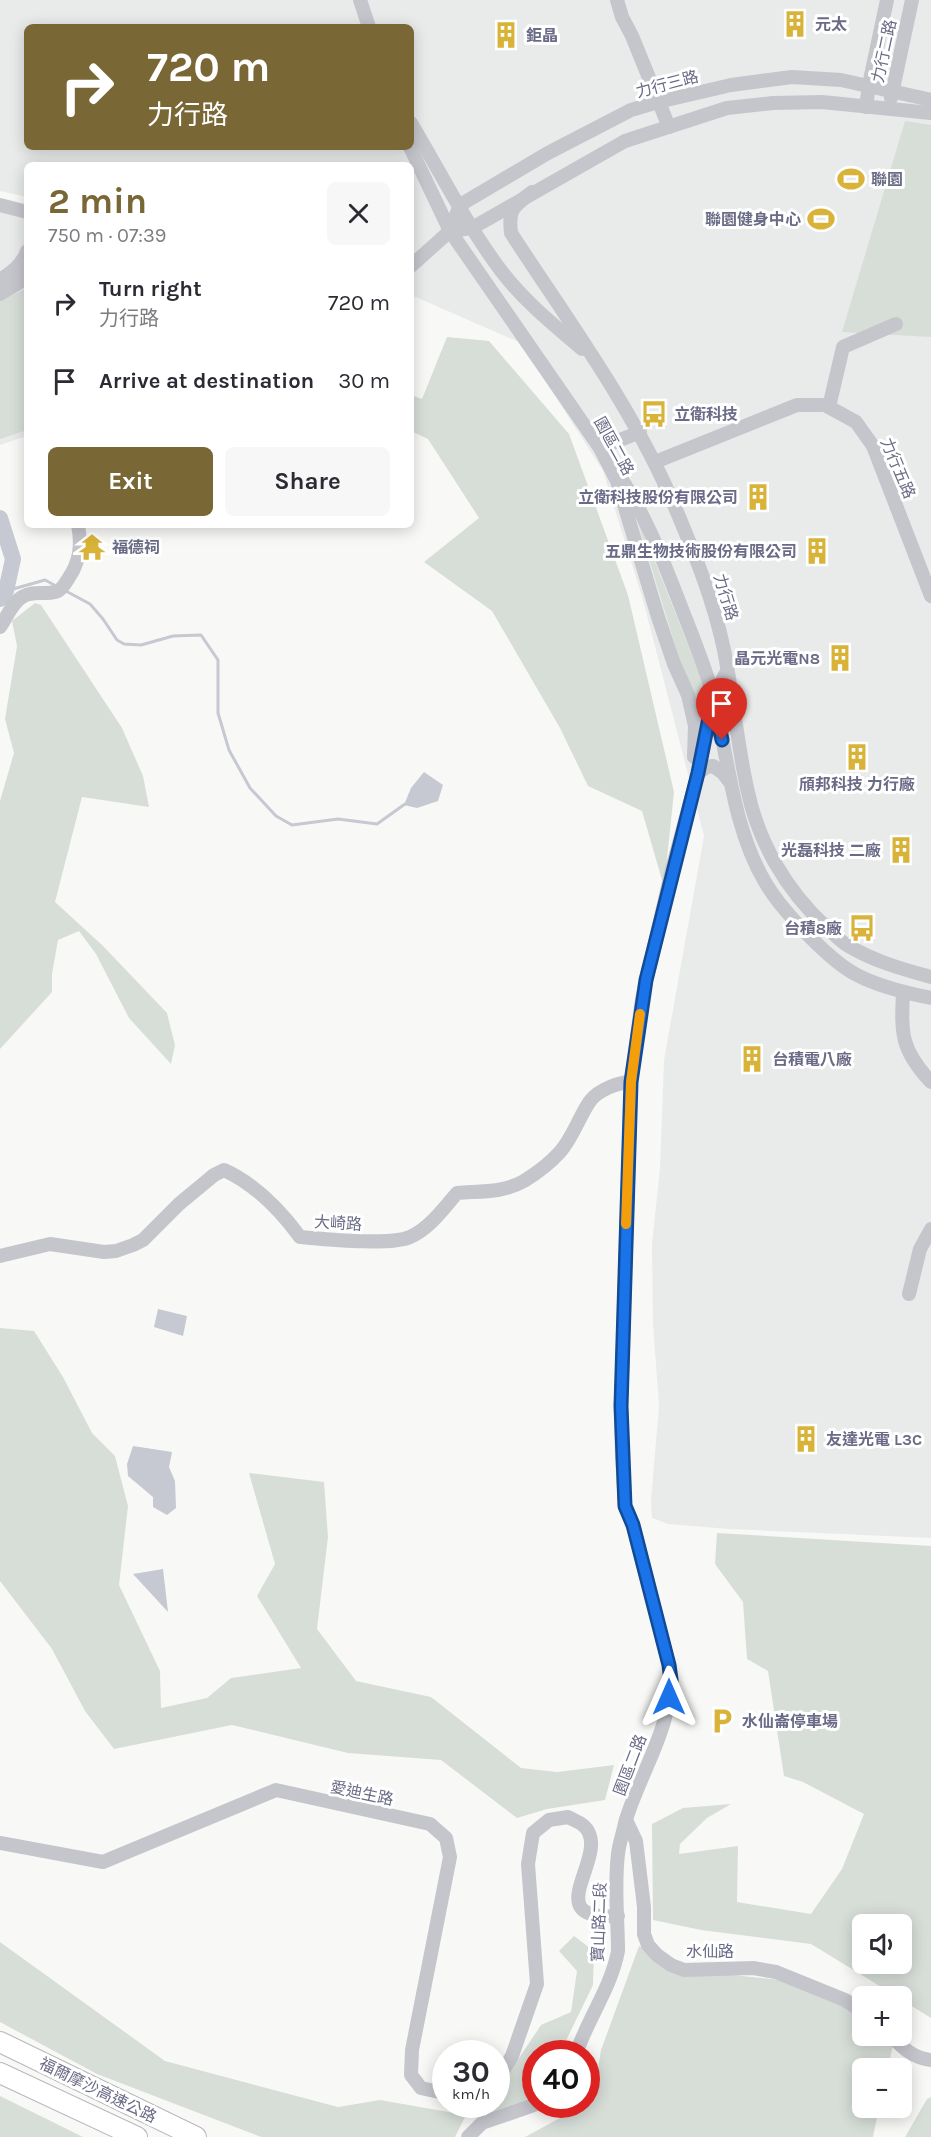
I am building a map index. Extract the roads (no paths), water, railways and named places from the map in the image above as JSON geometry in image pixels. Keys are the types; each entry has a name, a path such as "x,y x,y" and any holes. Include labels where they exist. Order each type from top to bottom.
{"highway":[{"name":"福爾摩沙高速公路","path":"0,2042 196,2137"},
{"name":"福爾摩沙高速公路","path":"0,2073 137,2137"}],"street":[{"path":"360,0 368,24"},
{"path":"617,0 622,17 669,127"},
{"name":"力行二路","path":"866,107 887,0"},
{"name":"力行二路","path":"889,109 912,0"},
{"name":"力行三路","path":"460,205 577,137 631,110 658,102 730,86 792,77 841,80 931,100"},
{"path":"450,231 472,228 625,141 726,108 773,103 822,102 931,113"},
{"path":"414,128 472,228 503,273 539,313 593,358"},
{"name":"園區二路","path":"411,150 450,231 600,448 617,481 658,617 688,696 695,726 692,780 642,999 631,1082 621,1406 622,1466 625,1506 636,1535 671,1680 665,1720 626,1820"},
{"name":"力行路","path":"532,192 514,207 510,214 511,233 640,432 655,462 702,575 717,622 747,790 766,849 787,884 813,915 844,943 873,959 931,977"},
{"path":"0,205 24,211"},
{"path":"414,263 450,231 460,205"},
{"path":"0,280 16,270 24,260"},
{"path":"0,294 24,279"},
{"path":"829,407 843,347 896,324"},
{"name":"力行五路","path":"655,462 797,405 825,405 856,422 873,446 931,596"},
{"path":"640,432 600,448 631,493 652,535 700,654 713,698 730,782 751,852 764,882 789,917 856,975 903,993 931,998"},
{"path":"0,627 22,597 38,592 54,592 62,588 76,567 80,541 78,528"},
{"name":"園區二路","path":"672,869 698,773 713,698 727,671"},
{"path":"698,773 713,766 730,782"},
{"path":"903,993 902,1030 907,1047 916,1066 931,1082"},
{"name":"大崎路","path":"0,1256 50,1244 104,1252 116,1251 133,1245 143,1240 179,1204 214,1175 224,1170 257,1190 300,1237 379,1241 411,1237 438,1215 457,1193 502,1191 523,1181 547,1165 560,1152 576,1129 591,1099 614,1086 631,1082"},
{"path":"909,1294 920,1249 931,1229"},
{"name":"愛迪生路","path":"0,1843 102,1862 276,1790 430,1824 446,1838 450,1857 412,2050 411,2075 421,2088 432,2090"},
{"path":"510,2059 537,1984 528,1864 533,1833 549,1820 568,1817 586,1827 591,1843 578,1897 581,1909 591,1916 618,1916"},
{"name":"寶山路二段","path":"581,2040 609,1986 615,1967 618,1951 618,1854 626,1820"},
{"name":"水仙路","path":"626,1820 636,1840 639,1859 644,1907 644,1935 648,1945 657,1955 671,1965 684,1970 753,1968 776,1972 852,2005"},
{"path":"901,2046 916,2057 931,2060"},
{"path":"468,2137 482,2123 522,2109"}],"waterway":[{"path":"0,518 13,559 6,591 0,599"},
{"path":"6,591 45,580 58,587"},
{"path":"64,590 90,604 117,640 124,644 141,645 173,636 201,635 218,660 218,713 229,750 250,788 276,816 292,825 338,819 377,824 405,804"}],"place":[{"name":"元太","path":"795,24"},
{"name":"鉅晶","path":"506,35"},
{"name":"聯園","path":"851,179"},
{"name":"聯園健身中心","path":"821,219"},
{"name":"立衛科技","path":"654,414"},
{"name":"立衛科技股份有限公司","path":"758,497"},
{"name":"福德祠","path":"92,547"},
{"name":"五鼎生物技術股份有限公司","path":"817,551"},
{"name":"晶元光電N8","path":"840,658"},
{"name":"頎邦科技 力行廠","path":"857,757"},
{"name":"光磊科技 二廠","path":"901,850"},
{"name":"台積8廠","path":"862,928"},
{"name":"台積電八廠","path":"752,1059"},
{"name":"友達光電 L3C","path":"806,1439"},
{"name":"水仙崙停車場","path":"722,1721"}]}
